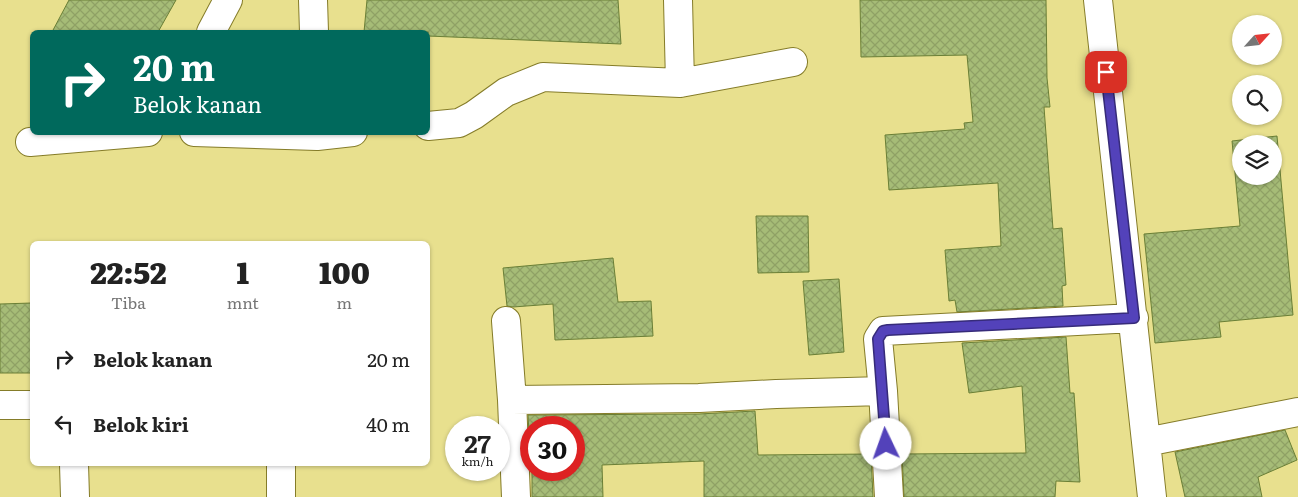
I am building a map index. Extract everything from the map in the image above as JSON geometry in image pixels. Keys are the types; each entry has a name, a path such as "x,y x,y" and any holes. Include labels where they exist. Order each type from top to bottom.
{"street":[{"path":"212,30 228,0"},
{"path":"313,0 314,30"},
{"path":"678,0 680,83"},
{"path":"1098,0 1152,497"},
{"path":"430,126 459,123 474,115 506,92 544,77 680,83 793,62"},
{"path":"30,142 113,135"},
{"path":"889,497 878,339 883,331 1134,318"},
{"path":"506,322 512,400 516,497"},
{"path":"512,400 699,398 883,391"},
{"path":"0,405 30,405"},
{"path":"1146,442 1298,412"},
{"path":"74,466 75,497"},
{"path":"281,466 281,497"}],"building":[{"path":"69,0 176,0 159,30 53,30"},
{"path":"367,0 618,0 621,44 430,36 430,30 364,30"},
{"path":"860,0 1046,0 1047,78 1050,107 1044,107 1053,229 1062,228 1066,285 1062,286 1063,306 957,312 955,300 949,301 945,250 1001,246 998,183 889,190 885,135 965,129 964,123 973,122 967,55 861,57"},
{"path":"1236,185 1281,185 1293,315 1219,322 1221,337 1155,343 1144,234 1240,226"},
{"path":"756,216 808,216 809,272 758,273"},
{"path":"613,258 618,302 651,301 653,336 555,340 553,304 507,306 503,268"},
{"path":"839,279 844,352 809,355 803,281"},
{"path":"30,303 30,373 0,373 0,304"},
{"path":"1066,337 1070,393 1074,393 1080,482 1056,481 1055,497 904,497 902,454 1026,453 1022,386 969,393 962,343"},
{"path":"755,411 758,455 871,454 873,497 704,497 704,461 602,465 603,497 532,497 532,481 585,481 585,416 528,415 699,414"},
{"path":"1285,430 1297,460 1258,477 1262,497 1185,497 1175,452"}],"route":[{"path":"886,444 878,339 883,331 1134,318 1106,72"}]}
